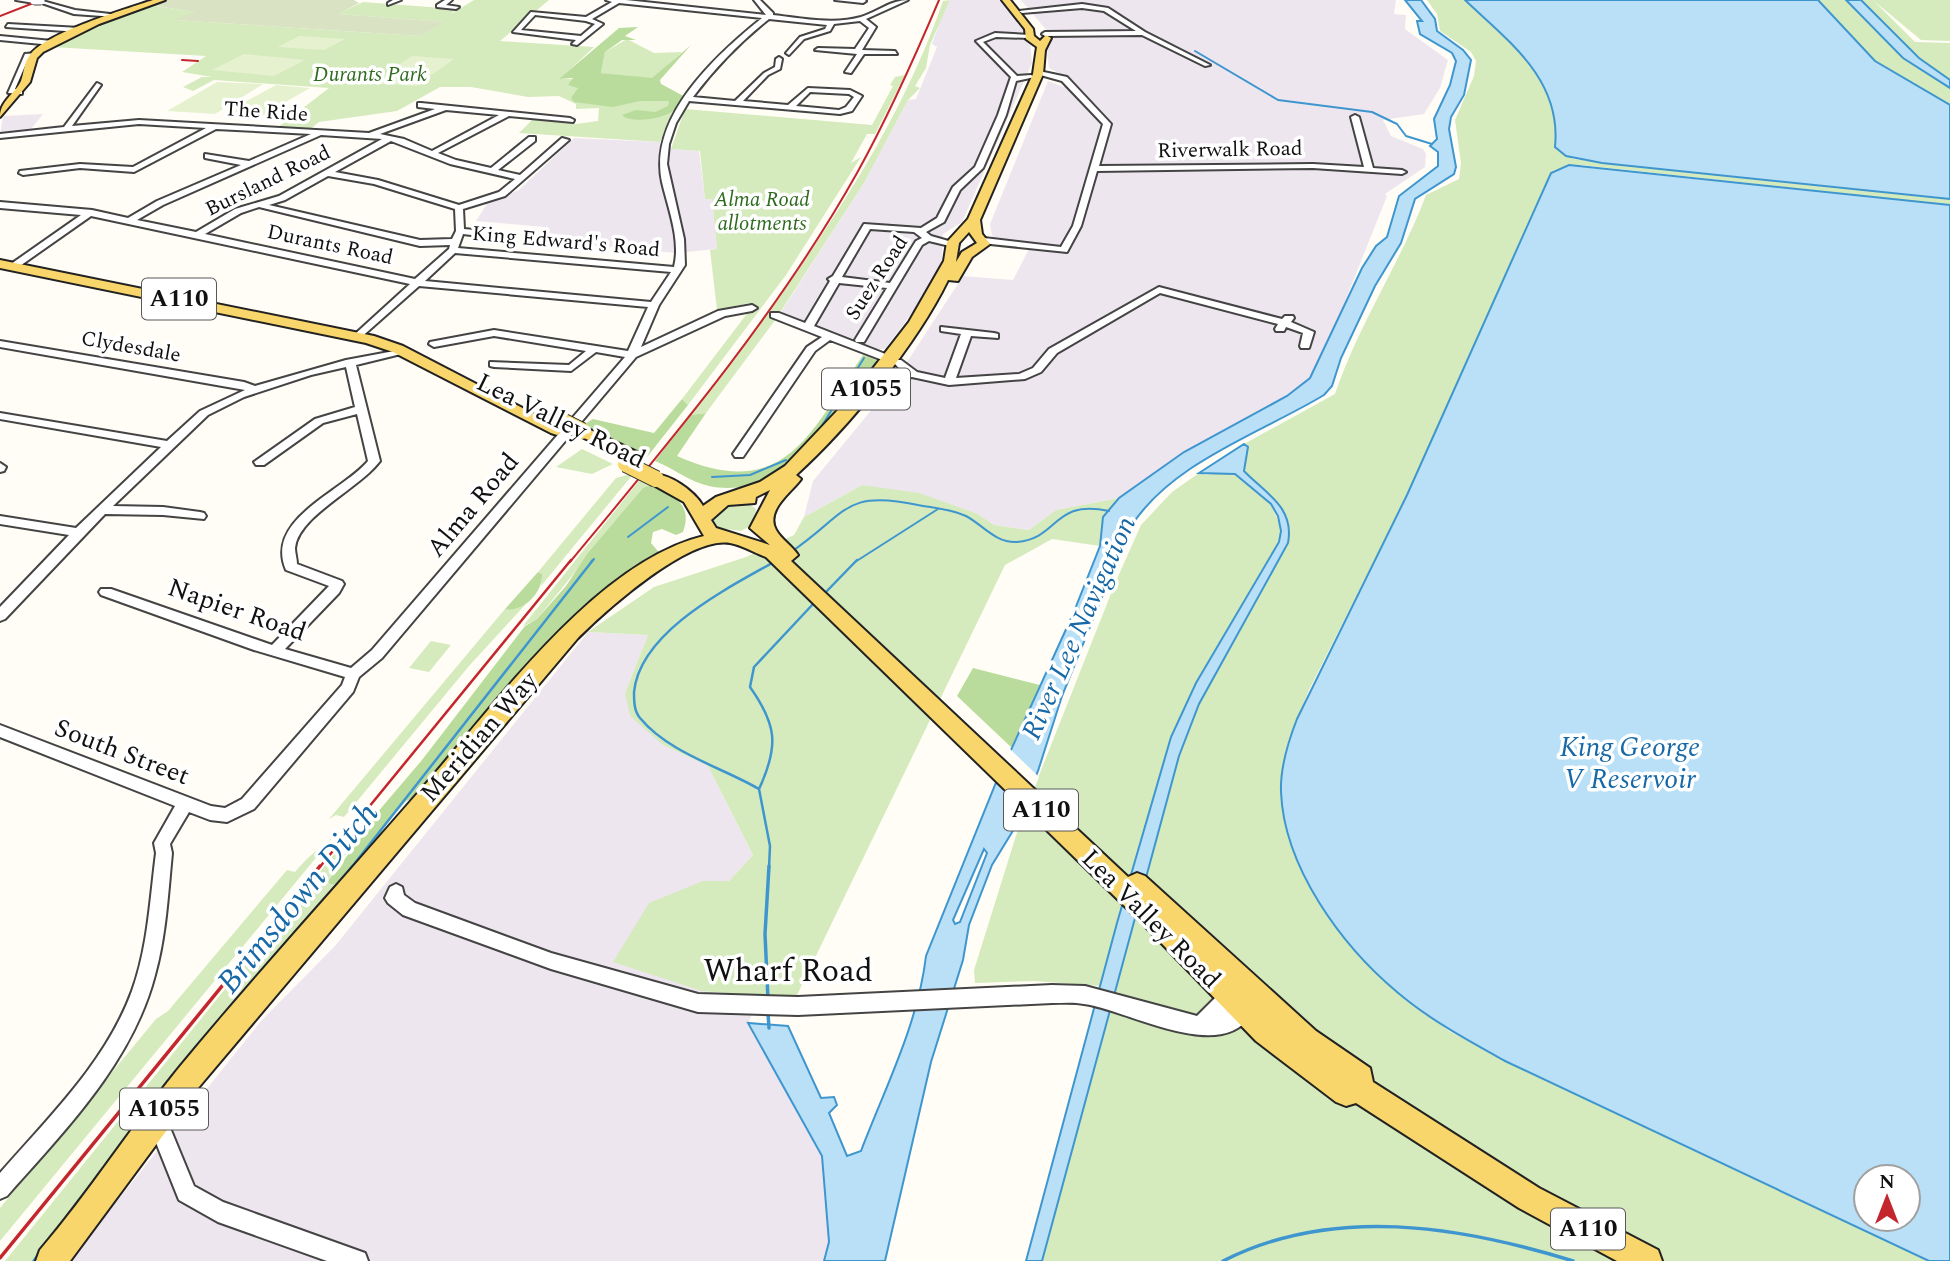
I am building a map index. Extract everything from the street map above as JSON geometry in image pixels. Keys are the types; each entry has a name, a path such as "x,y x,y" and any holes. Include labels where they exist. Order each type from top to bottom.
{"main road":[{"path":"2,110 19,92 29,75 35,54 80,30 160,0"},
{"path":"1006,0 1029,29 1039,37"},
{"path":"1012,0 1039,37"},
{"name":"A1055","path":"766,517 778,493 836,439 887,376 892,361 943,279 957,241 974,220 1035,76 1039,37"},
{"path":"957,241 980,244 974,220"},
{"name":"A1055","path":"733,498 770,485 804,459 892,361 942,297 963,260 980,244"},
{"name":"A110","path":"7,265 365,335"},
{"name":"Lea Valley Road","path":"365,335 395,346 659,475 733,498 758,501 766,517 767,531 777,551 1243,996 1274,1039 1346,1092 1359,1089 1529,1198 1647,1261"},
{"name":"Lea Valley Road","path":"659,475 690,498 710,532 777,551"},
{"name":"Meridian Way","path":"685,547 704,520 706,512 733,498"},
{"name":"Meridian Way","path":"59,1251 123,1161 188,1079 596,606 685,547 758,529 766,517"},
{"name":"Meridian Way","path":"59,1251 161,1130 270,984"}],"street":[{"path":"19,0 38,1 77,12 116,15"},
{"path":"390,4 398,0"},
{"path":"449,0 439,6 456,8"},
{"path":"609,0 832,22 862,19 905,0"},
{"path":"757,1 771,0"},
{"path":"838,0 863,1"},
{"path":"587,19 618,1"},
{"path":"677,270 680,250 663,149 672,123 688,99 771,12 757,1"},
{"path":"62,8 76,4"},
{"path":"1022,11 1101,7 1120,15 1143,33 1207,65"},
{"path":"574,45 600,24 587,19 533,13 516,32 582,38"},
{"path":"849,72 873,27 862,19"},
{"path":"778,49 791,52 803,38 828,30 832,22"},
{"path":"8,26 80,30"},
{"path":"980,244 1066,249 1087,197 1107,124 1069,85 1035,76 1015,78 979,41 995,35 1039,37 1062,34 1143,33"},
{"path":"0,38 52,43"},
{"path":"818,50 895,53"},
{"path":"737,103 766,74 781,65"},
{"name":"Suez Road","path":"860,340 919,243 941,220 956,189 979,168 1015,78"},
{"path":"65,131 97,85"},
{"path":"688,99 737,103 844,111 858,96 850,92 808,90 791,107"},
{"path":"421,105 570,120"},
{"path":"370,136 446,107"},
{"path":"432,155 508,114"},
{"path":"1355,117 1369,169"},
{"name":"The Ride","path":"0,136 131,122 370,136 391,138 432,155 523,178"},
{"path":"23,173 80,166 134,170 217,126"},
{"path":"129,221 160,202 319,133"},
{"name":"Bursland Road","path":"196,236 229,215 282,198 391,138"},
{"path":"492,171 532,139"},
{"path":"326,173 375,182 459,208 502,194 565,140"},
{"path":"208,156 251,164"},
{"name":"Riverwalk Road","path":"1093,169 1313,166 1402,172"},
{"name":"King Edward's Road","path":"259,204 420,243 677,270"},
{"name":"Durants Road","path":"0,205 89,213 419,283 654,305"},
{"path":"365,335 454,246 460,231 459,208"},
{"path":"7,265 89,213"},
{"path":"808,327 833,279 867,226 957,241"},
{"path":"460,231 496,235"},
{"name":"Alma Road","path":"227,815 248,804 348,688 353,674 385,645 632,355 654,305 677,270"},
{"path":"833,279 893,286"},
{"path":"887,376 913,374 950,382 1002,380 1027,375 1041,367 1053,351 1156,291 1172,292 1309,331 1305,346"},
{"path":"434,344 494,333 593,351 632,355 722,313 752,308"},
{"path":"775,315 892,361 913,374"},
{"path":"945,330 994,336"},
{"path":"950,382 967,332"},
{"path":"739,454 811,349 829,336"},
{"name":"Clydesdale","path":"0,344 244,385 254,390"},
{"path":"0,616 100,510 204,413 254,390 377,356 395,346"},
{"path":"494,364 571,368 593,351"},
{"path":"275,650 336,588 334,581 291,567 289,548 293,532 304,519 372,464 374,458 350,362"},
{"path":"260,462 319,421 362,409"},
{"path":"0,415 169,444"},
{"path":"100,510 160,511 200,516"},
{"path":"148,524 160,511"},
{"path":"0,520 78,532"},
{"name":"Napier Road","path":"106,592 353,674"},
{"name":"South Street","path":"0,731 210,813 227,815"},
{"path":"0,1189 97,1073 135,1011 151,944 164,853 162,843 186,803"},
{"name":"Wharf Road","path":"396,892 394,898 409,909 551,961 698,1003 779,1005 1085,995 1117,1002 1181,1023 1218,1027 1233,1020 1243,996"},
{"path":"161,1130 186,1193 218,1211 356,1261"}],"shaded area":[{"path":"950,0 1000,0 1019,21 1030,40 1032,63 962,222 943,234 941,274 885,349 873,349 781,312 864,183 908,100 916,99 937,47 932,44"},
{"path":"1021,0 1396,0 1394,14 1406,15 1405,29 1448,60 1440,88 1424,114 1383,120 1391,136 1423,149 1426,154 1425,167 1385,194 1387,196 1340,314 1310,378 1287,396 1184,452 1119,498 1056,510 1029,530 994,525 978,514 862,485 804,517 813,481 892,385 963,276 1013,280 1031,245 997,240 992,236 990,224 1048,81 1064,87 1072,85 1063,75 1049,68 1045,34 1048,32"},
{"path":"43,114 27,134 0,135 3,116"},
{"path":"574,138 660,142 661,148 699,151 705,198 712,198 717,249 676,253 535,240 544,227 476,221 488,202 519,190"},
{"path":"588,632 648,635 625,693 663,745 708,766 753,855 729,881 703,881 702,991 760,996 748,1024 822,1156 829,1242 824,1261 69,1261 261,1021 335,946"}],"green space":[{"path":"164,0 354,0 359,3 338,14 445,22 420,36 174,20 194,12 150,5"},
{"name":"Durants Park","path":"474,0 549,0 500,41 594,47 560,79 659,80 661,84 685,97 671,115 660,142 519,133 533,119 576,124 598,121 599,108 576,109 576,104 559,96 528,97 471,87 440,87 397,111 319,122 309,130 277,128 329,88 214,80 193,91 183,87 202,77 212,77 182,72 206,56 52,47 106,20 149,5 195,12 175,20 420,36 444,22 337,14 363,2 456,9 451,14"},
{"path":"950,0 930,45 926,68 915,86 920,88 908,100 864,183 781,311 775,311 770,316 776,319 706,413 691,415 764,318 834,217 895,111 921,57 943,1"},
{"path":"1427,0 1465,0 1515,47 1541,82 1550,101 1555,123 1555,147 1573,159 1950,199 1950,205 1581,165 1554,170 1407,495 1309,690 1287,745 1286,822 1297,855 1312,886 1357,953 1396,991 1449,1031 1505,1061 1852,1225 1852,1233 1870,1233 1929,1261 1042,1261 1179,756 1199,704 1288,542 1287,519 1244,471 1248,447 1244,444 1335,394 1356,343 1426,195 1459,179 1461,163 1455,120 1474,76 1476,61 1471,52 1440,31 1437,14"},
{"path":"1818,0 1846,0 1903,58 1950,88 1950,105 1875,61"},
{"path":"1861,0 1950,0 1950,41 1921,40 1874,1 1915,42 1950,43 1950,80 1919,58"},
{"path":"638,27 625,36 636,40 622,40 605,52 601,73 652,78 691,45 660,80 661,84 685,97 670,113 640,120 622,115 636,110 655,112 668,106 669,101 640,101 613,107 574,102 571,98 578,88 568,85 573,78 559,79 619,28"},
{"path":"299,36 345,39 324,50 278,47"},
{"path":"627,39 654,53 682,52 652,79 601,73 605,52"},
{"path":"244,54 305,60 274,76 212,70"},
{"path":"412,56 454,59 416,86 372,83"},
{"name":"Alma Road allotments","path":"905,75 875,134 867,134 851,163 861,157 786,275 688,405 682,399 749,311 758,308 749,306 749,303 717,310 710,250 717,249 712,199 705,199 700,151 671,149 685,109 872,125 895,77"},
{"path":"217,82 263,84 215,114 167,111"},
{"path":"276,85 310,88 263,115 228,111"},
{"path":"863,355 876,360 875,368 842,410 805,452 784,469 761,481 736,488 709,486 655,461 691,415 706,413 677,456 714,469 744,471 770,465 791,452 810,433"},
{"path":"682,399 688,405 647,457 583,425 593,419 654,433"},
{"path":"582,449 613,464 592,474 556,467"},
{"path":"1228,472 1248,482 1266,499 1278,520 1279,542 1196,683 1171,737 1101,986 1034,981 975,983 974,970 1019,826 1116,581 1141,525 1172,492 1199,473 1206,475"},
{"path":"634,473 541,586 542,574 538,572 616,478"},
{"path":"642,477 652,484 643,488 537,619 523,626"},
{"path":"652,484 680,502 685,514 683,532 676,535 662,529 653,532 651,543 663,557 640,571 416,797 406,801 381,830 387,832 341,885 330,884 328,881 363,835 359,834 422,760 525,626 537,619 643,488"},
{"path":"862,485 919,493 978,514 994,525 1029,530 1056,510 1119,498 1103,517 1100,546 1052,539 1005,565 797,995 760,996 702,991 613,962 649,903 703,881 729,881 753,855 708,766 663,745 630,716 625,693 648,635 588,632 654,587 746,557 794,535 804,517"},
{"path":"734,503 749,504 756,509 754,524 741,531 718,528 714,523 714,515"},
{"path":"538,572 542,574 541,581 531,600 519,608 505,609"},
{"path":"525,605 469,666 344,817 336,815 329,819 505,609"},
{"path":"431,641 451,645 429,672 409,668"},
{"path":"973,668 1040,685 1012,748 957,696"},
{"path":"333,837 0,1241 0,1208 156,1019 168,1011 287,870 295,872"},
{"path":"336,852 346,854 328,881 341,885 37,1261 5,1261"}],"water":[{"name":"River Lee Navigation","path":"1405,0 1421,0 1435,19 1437,31 1463,50 1471,60 1464,95 1451,117 1449,129 1456,167 1454,174 1415,199 1401,243 1375,286 1341,358 1332,386 1324,395 1192,467 1147,505 1130,528 1062,696 1038,771 1014,829 992,865 969,925 963,960 931,1062 885,1261 824,1261 829,1242 822,1156 748,1023 788,1026 821,1098 834,1097 837,1105 829,1113 847,1156 861,1151 908,1031 926,956 995,785 1073,614 1100,546 1103,517 1119,498 1184,452 1287,396 1310,378 1362,268 1376,246 1387,237 1399,196 1438,166 1438,152 1430,146 1437,139 1434,119 1450,85 1456,61 1452,53 1420,34 1417,21 1422,21","holes":["984,849 987,853 960,922 955,924 953,920"]},
{"path":"1465,0 1818,0 1875,61 1950,105 1950,199 1602,163 1566,156 1555,147 1555,123 1550,101 1541,81 1514,47"},
{"path":"1846,0 1861,0 1919,58 1950,80 1950,88 1903,58"},
{"name":"King George V Reservoir","path":"1569,165 1950,205 1950,1261 1929,1261 1870,1233 1922,1233 1922,1163 1852,1163 1852,1225 1505,1061 1449,1029 1397,992 1336,928 1304,876 1293,848 1285,820 1281,792 1282,773 1297,719 1407,495 1551,173"},
{"path":"1244,444 1248,447 1244,471 1283,510 1289,530 1288,543 1199,704 1179,756 1042,1261 1026,1261 1117,923 1171,737 1196,683 1279,542 1281,531 1278,516 1271,504 1235,474 1199,473"}],"pier":[{"path":"1008,747 1039,777 1025,811 993,780"}],"waterway":[{"path":"1195,51 1278,100 1372,112 1397,124 1406,136 1432,144"},
{"name":"Brimsdown Ditch","path":"818,432 864,358"},
{"name":"Brimsdown Ditch","path":"712,477 750,475 786,460"},
{"name":"River Lee Navigation","path":"791,552 847,508 874,500 954,512 966,516 996,537 1009,542 1031,539 1066,514 1077,510 1109,511"},
{"name":"Brimsdown Ditch","path":"628,537 668,507"},
{"path":"855,562 938,509"},
{"name":"Brimsdown Ditch","path":"351,868 593,560"},
{"path":"759,789 665,741 638,715 634,692 640,670 652,650 668,632 710,599 774,562"},
{"path":"824,594 855,562"},
{"path":"759,789 770,760 772,736 766,713 750,687 754,667 814,603"},
{"path":"759,789 770,846 769,868"},
{"name":"Brimsdown Ditch","path":"343,878 353,866"},
{"path":"768,1000 765,934 769,866"},
{"path":"768,1013 769,1028"},
{"path":"1223,1261 1265,1243 1308,1232 1352,1227 1442,1231 1486,1238 1573,1261"},
{"name":"Brimsdown Ditch","path":"34,1261 40,1253"}],"railway":[{"path":"0,16 41,0"},
{"path":"570,562 722,374 793,276 857,173 900,88 939,0"},
{"path":"182,60 198,61"},
{"path":"319,868 571,560"},
{"path":"0,1258 320,866"}]}
